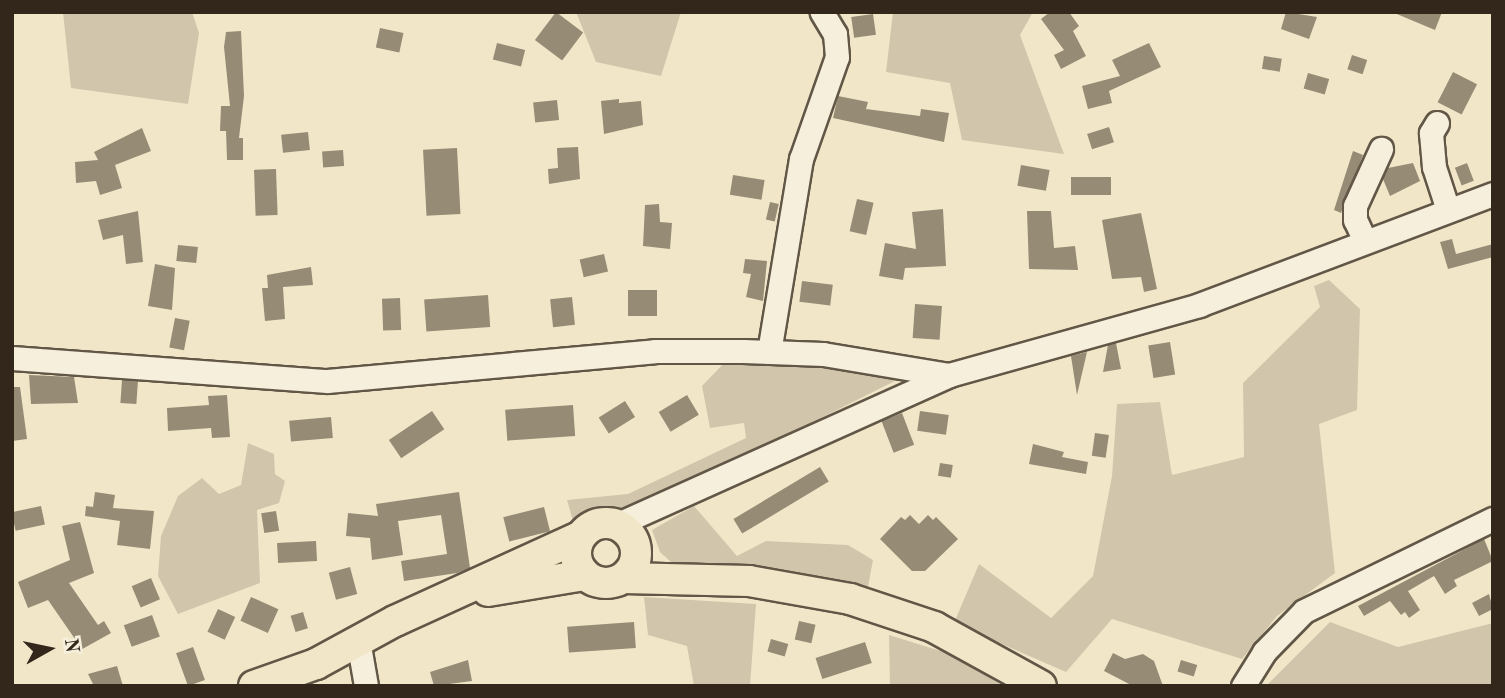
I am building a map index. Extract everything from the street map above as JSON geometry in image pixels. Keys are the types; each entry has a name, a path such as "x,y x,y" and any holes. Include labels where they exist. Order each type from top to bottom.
{"main road":[{"path":"254,686 316,664 358,640 604,523 618,524 636,543 633,568 624,578"},
{"path":"579,537 577,564 585,575"},
{"path":"453,596 585,575 611,583 624,578 750,581 864,603 934,627 1041,686"}],"street":[{"path":"769,352 801,159 837,57 835,34 822,12"},
{"path":"1437,123 1432,133 1434,167 1448,210"},
{"path":"1365,241 1355,220 1355,206 1381,149"},
{"path":"618,524 949,376 1199,305 1493,194"},
{"path":"12,358 327,381 655,351 769,352 875,360 949,376"},
{"path":"1244,686 1271,644 1304,611 1493,519"},
{"path":"358,640 366,686"}],"shaded area":[{"path":"63,12 192,12 199,33 188,104 71,88"},
{"path":"576,12 681,12 661,76 596,62"},
{"path":"893,12 1033,12 1020,35 1064,154 962,140 950,83 886,72"},
{"path":"1329,280 1360,309 1357,410 1319,424 1335,573 1277,616 1242,659 1112,619 1066,672 954,623 979,564 1051,618 1093,576 1112,476 1117,404 1160,402 1172,475 1244,457 1243,383 1320,307 1314,286"},
{"path":"724,363 896,372 895,381 578,539 567,500 628,494 746,438 744,423 710,428 702,386"},
{"path":"248,443 274,454 275,474 285,481 279,503 257,510 260,583 178,614 158,576 161,536 178,496 202,478 219,494 241,485"},
{"path":"694,506 737,556 766,541 848,545 873,560 864,596 683,573 660,552 652,530"},
{"path":"644,597 756,604 750,686 694,686 687,646 648,635"},
{"path":"1330,622 1398,647 1493,623 1493,686 1266,686"},
{"path":"889,635 963,658 1002,686 890,686"}],"building":[{"path":"556,12 583,32 562,60 535,40"},
{"path":"1050,12 1069,12 1079,26 1073,31 1086,56 1061,69 1054,55 1064,50 1041,19"},
{"path":"1286,12 1317,17 1309,39 1281,29"},
{"path":"1392,12 1442,12 1435,30"},
{"path":"873,14 876,35 854,38 851,17"},
{"path":"380,28 403,33 399,53 376,48"},
{"path":"241,31 244,96 239,138 243,138 243,160 227,160 226,131 220,131 221,106 230,106 224,47 226,32"},
{"path":"497,43 525,50 521,67 493,59"},
{"path":"1149,43 1161,67 1109,91 1112,103 1088,109 1082,86 1120,76 1112,60"},
{"path":"1352,55 1367,60 1363,74 1347,69"},
{"path":"1264,56 1282,59 1280,72 1262,69"},
{"path":"1453,72 1477,84 1462,115 1438,102"},
{"path":"1308,73 1329,79 1325,94 1304,88"},
{"path":"838,96 868,102 866,109 920,116 921,109 949,113 944,142 833,118"},
{"path":"619,99 619,103 641,101 643,125 604,134 601,101"},
{"path":"557,100 559,120 535,122 533,103"},
{"path":"1109,127 1114,142 1092,149 1087,134"},
{"path":"142,128 151,151 115,165 122,188 100,195 96,181 76,183 75,162 98,160 94,152"},
{"path":"308,132 310,150 283,153 281,135"},
{"path":"578,147 580,179 549,184 548,169 558,168 557,148"},
{"path":"457,148 460,214 427,216 423,150"},
{"path":"343,150 344,166 323,167 322,151"},
{"path":"1353,151 1363,155 1341,213 1334,210"},
{"path":"1413,163 1420,181 1390,196 1383,179 1388,168"},
{"path":"1467,163 1474,181 1462,185 1455,168"},
{"path":"1021,165 1050,170 1046,191 1017,186"},
{"path":"276,169 278,215 256,216 254,170"},
{"path":"733,175 765,180 761,200 730,195"},
{"path":"1071,177 1111,177 1111,195 1071,195"},
{"path":"857,199 874,203 866,235 850,231"},
{"path":"770,202 779,204 775,222 766,220"},
{"path":"659,204 660,222 672,223 670,249 643,246 645,205"},
{"path":"943,209 946,266 905,268 903,280 879,276 885,243 916,249 912,212"},
{"path":"138,211 143,262 126,264 123,235 103,240 98,220"},
{"path":"1027,211 1051,211 1054,248 1075,246 1078,270 1029,269"},
{"path":"1141,213 1157,289 1144,292 1141,277 1112,279 1102,220"},
{"path":"1452,239 1456,254 1493,244 1493,257 1448,269 1440,242"},
{"path":"178,245 198,247 196,263 176,261"},
{"path":"604,254 608,272 584,277 580,260"},
{"path":"745,259 767,261 763,301 746,297 751,274 743,273"},
{"path":"155,264 175,268 172,310 148,306"},
{"path":"311,267 313,285 283,287 285,319 265,321 262,288 268,288 267,275"},
{"path":"802,281 833,285 830,306 799,302"},
{"path":"628,290 657,290 657,316 628,316"},
{"path":"488,295 490,327 426,331 424,299"},
{"path":"572,297 575,325 553,327 550,299"},
{"path":"400,298 401,330 383,331 382,299"},
{"path":"915,304 942,306 940,340 913,338"},
{"path":"175,318 190,321 184,350 169,347"},
{"path":"1170,342 1175,375 1153,378 1148,345"},
{"path":"1116,343 1121,369 1103,372 1108,345"},
{"path":"1087,352 1077,395 1071,356"},
{"path":"29,375 74,377 78,403 31,404"},
{"path":"122,380 138,381 136,404 120,403"},
{"path":"12,387 20,387 27,439 12,441"},
{"path":"227,395 230,437 212,438 211,428 168,431 167,408 209,405 208,396"},
{"path":"687,395 699,415 671,432 659,412"},
{"path":"625,401 635,417 609,434 599,417"},
{"path":"573,405 575,436 507,441 505,410"},
{"path":"432,411 444,429 401,458 389,440"},
{"path":"920,411 949,415 946,435 917,431"},
{"path":"902,413 914,445 894,453 881,421"},
{"path":"331,417 333,438 291,442 289,421"},
{"path":"1095,433 1109,435 1106,458 1092,456"},
{"path":"1033,444 1064,452 1062,457 1088,462 1086,474 1029,464"},
{"path":"940,463 953,465 951,478 938,476"},
{"path":"820,467 829,482 742,534 733,519"},
{"path":"95,492 115,495 113,508 154,511 150,549 117,545 120,521 85,516 86,506 93,507"},
{"path":"459,492 470,568 457,573 404,581 401,561 447,554 441,515 398,521 403,555 372,560 370,538 346,536 348,513 378,516 376,504"},
{"path":"41,506 45,525 16,531 12,512"},
{"path":"544,507 550,531 509,541 503,517"},
{"path":"276,511 279,531 264,533 261,513"},
{"path":"910,515 919,524 928,515 933,520 936,517 958,539 925,571 912,571 880,539 901,517 905,520"},
{"path":"80,522 94,573 69,583 98,625 104,621 111,633 77,652 71,641 75,639 48,600 28,608 18,582 70,560 62,526"},
{"path":"1484,539 1493,561 1454,580 1457,586 1445,594 1434,576 1408,591 1420,610 1409,618 1405,612 1401,615 1390,601 1364,616 1358,606"},
{"path":"316,541 317,561 278,563 277,543"},
{"path":"350,567 357,594 336,600 329,573"},
{"path":"151,578 160,599 141,607 132,586"},
{"path":"1489,594 1493,609 1479,616 1472,603"},
{"path":"251,597 278,609 268,633 240,621"},
{"path":"218,609 235,617 225,640 207,632"},
{"path":"303,612 308,628 296,632 291,616"},
{"path":"152,615 160,637 132,647 124,625"},
{"path":"799,621 816,625 811,643 795,640"},
{"path":"634,622 636,648 569,653 567,627"},
{"path":"771,639 788,644 785,656 767,651"},
{"path":"865,642 872,663 822,679 816,658"},
{"path":"193,647 205,680 188,686 176,653"},
{"path":"1113,653 1125,659 1143,654 1154,661 1163,686 1133,686 1104,671"},
{"path":"468,660 472,681 434,686 430,672"},
{"path":"1181,660 1197,665 1194,676 1177,671"},
{"path":"117,666 123,686 94,686 88,674"}]}
